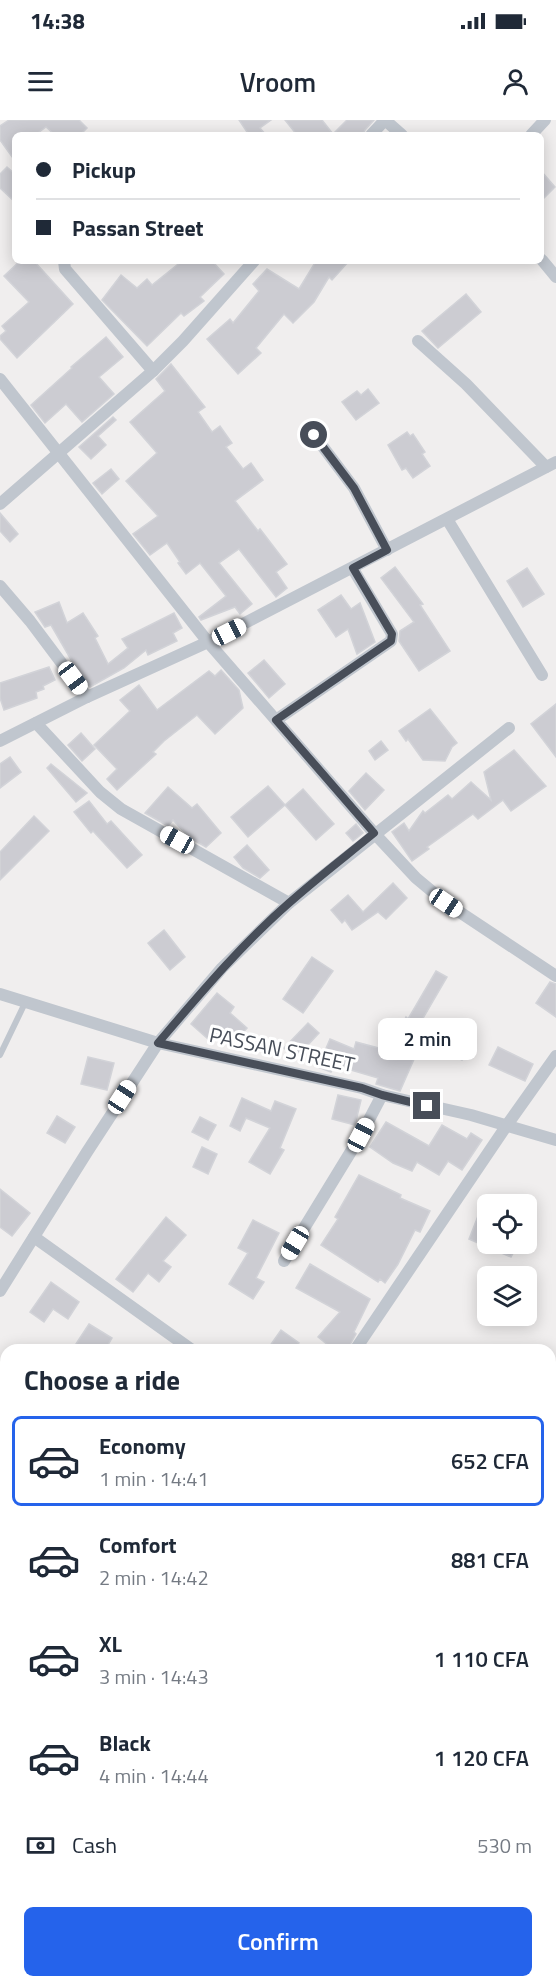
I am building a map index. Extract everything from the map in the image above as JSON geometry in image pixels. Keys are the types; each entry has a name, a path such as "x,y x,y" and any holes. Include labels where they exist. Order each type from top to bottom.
{"street":[{"path":"373,132 385,120 399,132"},
{"path":"534,132 545,120"},
{"path":"548,262 556,277"},
{"path":"64,264 65,269 153,370"},
{"path":"0,504 153,370 183,341 251,264"},
{"path":"2,735 36,723 208,642 551,465 418,341"},
{"path":"0,380 208,642 416,879 446,903 556,976"},
{"path":"314,435 354,488 387,550"},
{"path":"447,519 542,675"},
{"path":"276,720 391,641 392,634 353,568"},
{"path":"0,586 30,621 87,697"},
{"path":"36,723 100,792 121,809 289,903"},
{"path":"0,1291 158,1043 222,968 289,903 374,833 509,728"},
{"name":"PASSAN STREET","path":"0,994 158,1043 362,1088 382,1095 507,1125 556,1140"},
{"path":"359,1344 556,1056"},
{"path":"284,1261 361,1135 382,1095"},
{"path":"34,1237 184,1344"}],"lane":[{"path":"0,1055 26,1003"}],"building":[{"path":"9,120 79,120 87,128 83,132 52,132 46,127 39,132 12,132 12,157 0,140 0,126"},
{"path":"239,120 271,120 260,128 263,132 247,132"},
{"path":"285,120 322,120 331,132 295,132"},
{"path":"347,120 374,120 364,132 335,132"},
{"path":"7,167 12,171 12,199 0,188 0,174"},
{"path":"544,174 555,187 544,198"},
{"path":"17,264 37,264 73,304 17,358 0,339 6,331 2,326 29,302 4,276"},
{"path":"178,264 215,264 224,274 200,297 204,301 184,316 181,313 147,346 102,300 121,275 137,288 147,279 152,285"},
{"path":"314,264 346,264 332,280 329,277 314,302 293,323 284,314 256,348 261,353 238,374 207,339 230,319 233,323 259,291 253,284 267,269 299,289"},
{"path":"466,294 481,312 438,348 422,331"},
{"path":"106,337 123,357 99,377 114,394 82,422 66,404 45,423 31,405"},
{"path":"171,364 205,407 198,412 212,432 220,426 232,443 226,447 243,469 251,463 263,480 235,501 287,564 276,572 287,588 276,597 239,549 219,563 252,604 240,614 235,607 201,620 199,617 226,596 200,563 186,574 167,543 150,555 133,534 158,516 126,481 157,453 130,422 165,391 156,379"},
{"path":"368,389 379,403 356,420 342,402 357,391 361,395"},
{"path":"113,417 116,420 98,436 106,445 91,459 79,447"},
{"path":"407,432 410,436 413,434 425,452 422,454 430,466 413,478 406,468 402,470 388,445"},
{"path":"111,469 119,479 102,494 93,483"},
{"path":"0,513 18,534 10,542 0,531"},
{"path":"395,567 423,604 420,605 450,651 419,671 399,641 400,631 414,622 381,578"},
{"path":"527,568 544,594 523,607 507,581"},
{"path":"341,595 351,609 360,603 375,642 357,654 348,629 336,637 318,610"},
{"path":"59,602 67,623 83,613 98,636 95,638 108,664 128,648 122,639 174,613 182,628 173,633 177,641 148,655 146,650 124,668 90,687 77,670 51,625 45,627 35,612"},
{"path":"264,660 285,684 269,698 248,673"},
{"path":"49,667 55,680 36,692 37,698 4,710 0,698 0,683"},
{"path":"221,670 239,690 243,708 215,734 197,715 164,741 153,752 156,754 117,790 107,779 117,769 94,745 130,711 120,700 139,685 157,710 209,671 215,676"},
{"path":"556,704 556,757 531,724"},
{"path":"430,709 457,743 452,747 445,761 423,760 408,739 406,741 399,731"},
{"path":"81,733 95,749 82,761 68,745"},
{"path":"381,741 388,750 375,760 369,751"},
{"path":"514,750 546,786 511,811 503,800 478,819 473,814 427,847 429,849 412,861 392,832 404,823 409,831 423,811 425,813 448,795 452,799 471,782 491,800 484,772"},
{"path":"10,757 21,772 0,788 0,764"},
{"path":"51,764 87,793 76,802 47,768"},
{"path":"366,773 384,790 365,810 349,791"},
{"path":"268,786 285,805 248,837 231,817"},
{"path":"168,787 192,808 197,804 221,833 206,847 190,838 173,820 168,826 145,813"},
{"path":"303,789 334,824 316,840 285,805"},
{"path":"89,801 107,824 111,821 142,855 127,868 93,831 91,833 74,812"},
{"path":"34,816 49,831 0,880 0,852"},
{"path":"356,824 363,833 353,841 346,833"},
{"path":"247,845 269,870 260,878 243,868 234,857"},
{"path":"393,883 407,898 386,919 378,912 352,930 345,920 342,923 331,910 348,895 363,912"},
{"path":"164,930 185,957 170,970 148,943"},
{"path":"312,957 333,971 303,1013 283,999"},
{"path":"436,971 447,977 422,1020 471,1044 462,1060 422,1041 400,1091 376,1084 378,1078 334,1065 331,1072 318,1067 330,1039 354,1049 356,1042 390,1051 406,1017 408,1019"},
{"path":"550,982 556,984 556,1017 536,1003"},
{"path":"217,993 234,1007 230,1013 247,1028 230,1047 214,1032 208,1039 191,1024"},
{"path":"308,1023 319,1033 295,1059 284,1048"},
{"path":"498,1047 533,1064 525,1081 489,1065"},
{"path":"88,1057 114,1063 107,1090 81,1084"},
{"path":"338,1095 361,1100 355,1125 332,1119"},
{"path":"242,1098 271,1111 275,1101 296,1109 280,1148 284,1150 270,1174 249,1162 270,1128 246,1118 240,1131 230,1126"},
{"path":"57,1116 75,1127 65,1143 47,1133"},
{"path":"200,1117 216,1125 208,1140 192,1132"},
{"path":"386,1122 429,1146 442,1125 467,1139 471,1133 482,1140 462,1170 448,1161 439,1175 417,1162 412,1171 393,1163 370,1147"},
{"path":"202,1147 217,1154 208,1174 193,1167"},
{"path":"359,1175 401,1195 400,1198 430,1211 420,1232 415,1230 398,1264 385,1283 380,1279 378,1282 321,1245 338,1219 335,1217"},
{"path":"0,1189 30,1213 12,1236 0,1227"},
{"path":"166,1217 186,1235 163,1261 171,1267 159,1282 148,1273 133,1292 116,1279"},
{"path":"477,1219 477,1242 469,1239"},
{"path":"253,1220 279,1233 256,1278 264,1282 253,1299 229,1284 248,1253 238,1248"},
{"path":"310,1264 370,1299 350,1344 327,1344 318,1337 340,1312 296,1288"},
{"path":"51,1282 79,1302 68,1319 53,1309 44,1322 30,1312"},
{"path":"89,1324 112,1338 108,1344 76,1344"},
{"path":"281,1330 299,1343 298,1344 271,1344"}],"route":[{"path":"314,435 354,488 387,550 353,568 392,634 391,641 276,720 374,833 289,903 255,935 222,968 158,1043 362,1088 427,1106"}]}
